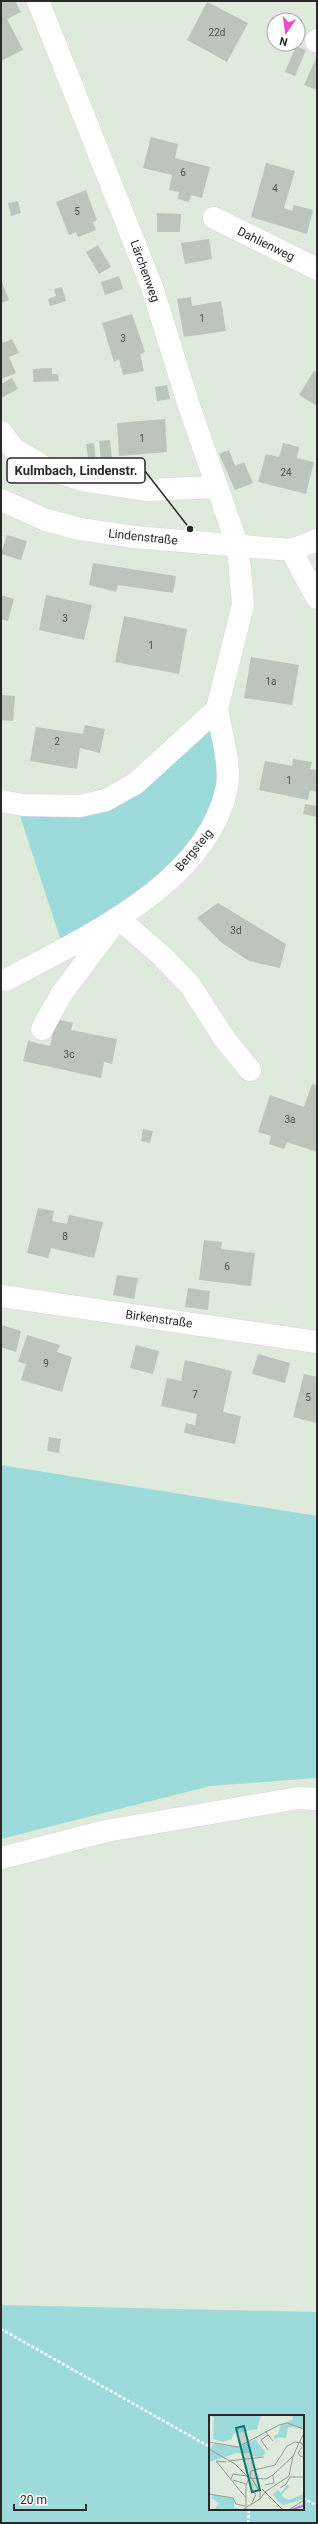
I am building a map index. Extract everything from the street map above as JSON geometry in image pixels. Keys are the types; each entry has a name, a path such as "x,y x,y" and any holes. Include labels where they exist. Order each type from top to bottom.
{"street":[{"name":"Lärchenweg","path":"38,1 152,287 216,487 238,547"},
{"name":"Dahlienweg","path":"214,218 317,269"},
{"path":"1,432 14,449 41,465 82,480 148,490 216,487"},
{"name":"Lindenstraße","path":"1,500 46,520 80,529 134,537 238,547 291,550"},
{"path":"317,540 291,550 317,598"},
{"name":"Bergsteig","path":"1,980 8,979 64,950 118,918 164,885 194,853 214,826 227,786 225,752 217,709 243,605 238,547"},
{"path":"1,801 23,805 80,806 106,800 136,783 217,709"},
{"path":"118,918 162,956 190,985 224,1038 250,1070"},
{"name":"Bergsteig","path":"42,1028 62,993 118,918"},
{"name":"Birkenstraße","path":"1,1296 317,1342"},
{"path":"1,1858 106,1831 298,1798 317,1799"}],"path":[{"path":"1,2329 209,2446"},
{"path":"304,2499 317,2506"},
{"path":"248,2523 249,2510"}],"shaded area":[{"path":"217,709 227,786 194,853 64,950 16,804 106,800"},
{"path":"1,1465 317,1516 317,1778 210,1786 1,1839"},
{"path":"1,2305 317,2312 317,2523 1,2523"}],"building":[{"path":"1,1 15,1 21,12 7,19 23,50 1,61"},
{"path":"207,2 248,23 227,62 187,40"},
{"path":"293,52 305,52 295,76 285,72"},
{"path":"317,56 317,90 304,85"},
{"path":"151,137 178,144 175,158 210,167 202,198 191,195 189,202 178,199 179,192 169,190 172,175 143,168"},
{"path":"266,163 295,171 284,208 292,211 294,205 313,210 307,234 251,217"},
{"path":"86,190 97,220 93,222 96,230 78,237 76,232 69,235 56,202"},
{"path":"18,201 21,213 11,216 8,203"},
{"path":"157,213 181,214 180,232 157,232"},
{"path":"209,239 212,259 185,264 181,243"},
{"path":"98,245 111,267 99,274 86,252"},
{"path":"119,276 123,289 105,295 101,282"},
{"path":"1,280 9,300 1,303"},
{"path":"62,287 66,301 50,306 48,299 56,296 54,289"},
{"path":"191,297 192,306 221,301 226,331 184,337 177,299"},
{"path":"132,314 145,352 140,354 144,371 123,375 119,359 114,362 102,323"},
{"path":"1,339 3,343 12,339 19,353 9,357 16,373 1,379"},
{"path":"52,368 52,374 58,374 59,381 33,382 33,369"},
{"path":"314,371 317,372 317,406 299,395"},
{"path":"12,378 18,389 1,398 1,384"},
{"path":"167,385 170,399 157,401 155,387"},
{"path":"165,419 167,452 119,456 117,423"},
{"path":"110,440 112,459 101,460 99,441"},
{"path":"94,443 96,463 89,464 86,444"},
{"path":"283,443 299,447 297,458 314,462 306,494 258,482 266,454 279,457"},
{"path":"229,450 235,466 244,462 253,483 235,490 219,454"},
{"path":"7,535 27,541 21,560 1,554"},
{"path":"93,563 176,576 173,593 118,585 116,592 89,585"},
{"path":"1,595 14,599 8,621 1,619"},
{"path":"46,595 92,605 84,640 39,630"},
{"path":"124,616 187,629 179,674 115,662"},
{"path":"251,657 299,665 292,705 244,698"},
{"path":"2,695 15,696 13,721 1,720"},
{"path":"85,725 105,729 100,753 80,748 77,769 30,761 36,727 83,734"},
{"path":"293,759 312,762 310,769 317,770 317,792 310,790 308,800 259,790 265,761 292,766"},
{"path":"305,804 317,806 317,817 303,814"},
{"path":"218,903 286,944 280,968 249,961 222,943 197,918"},
{"path":"56,1019 73,1023 71,1030 117,1039 112,1064 104,1062 101,1078 23,1061 28,1041 50,1046"},
{"path":"312,1084 317,1086 317,1152 287,1142 284,1149 269,1144 271,1136 258,1132 270,1095 304,1107"},
{"path":"143,1129 153,1131 150,1143 141,1141"},
{"path":"38,1208 54,1211 52,1221 67,1224 69,1215 103,1222 94,1258 51,1248 48,1258 27,1253"},
{"path":"204,1240 222,1242 221,1249 255,1253 251,1286 199,1280"},
{"path":"117,1275 138,1278 134,1299 113,1295"},
{"path":"188,1288 210,1291 208,1310 185,1307"},
{"path":"1,1325 21,1331 16,1352 1,1347"},
{"path":"27,1335 60,1345 57,1352 72,1357 62,1392 21,1380 26,1364 18,1362"},
{"path":"136,1345 159,1351 153,1374 130,1368"},
{"path":"258,1354 290,1363 285,1383 252,1374"},
{"path":"185,1360 232,1371 223,1412 241,1416 235,1444 184,1433 186,1423 195,1425 197,1414 161,1406 167,1378 181,1381"},
{"path":"304,1374 317,1377 317,1423 293,1417"},
{"path":"49,1437 61,1439 59,1453 47,1451"}],"place":[{"name":"Kulmbach, Lindenstr.","path":"190,529"}]}
